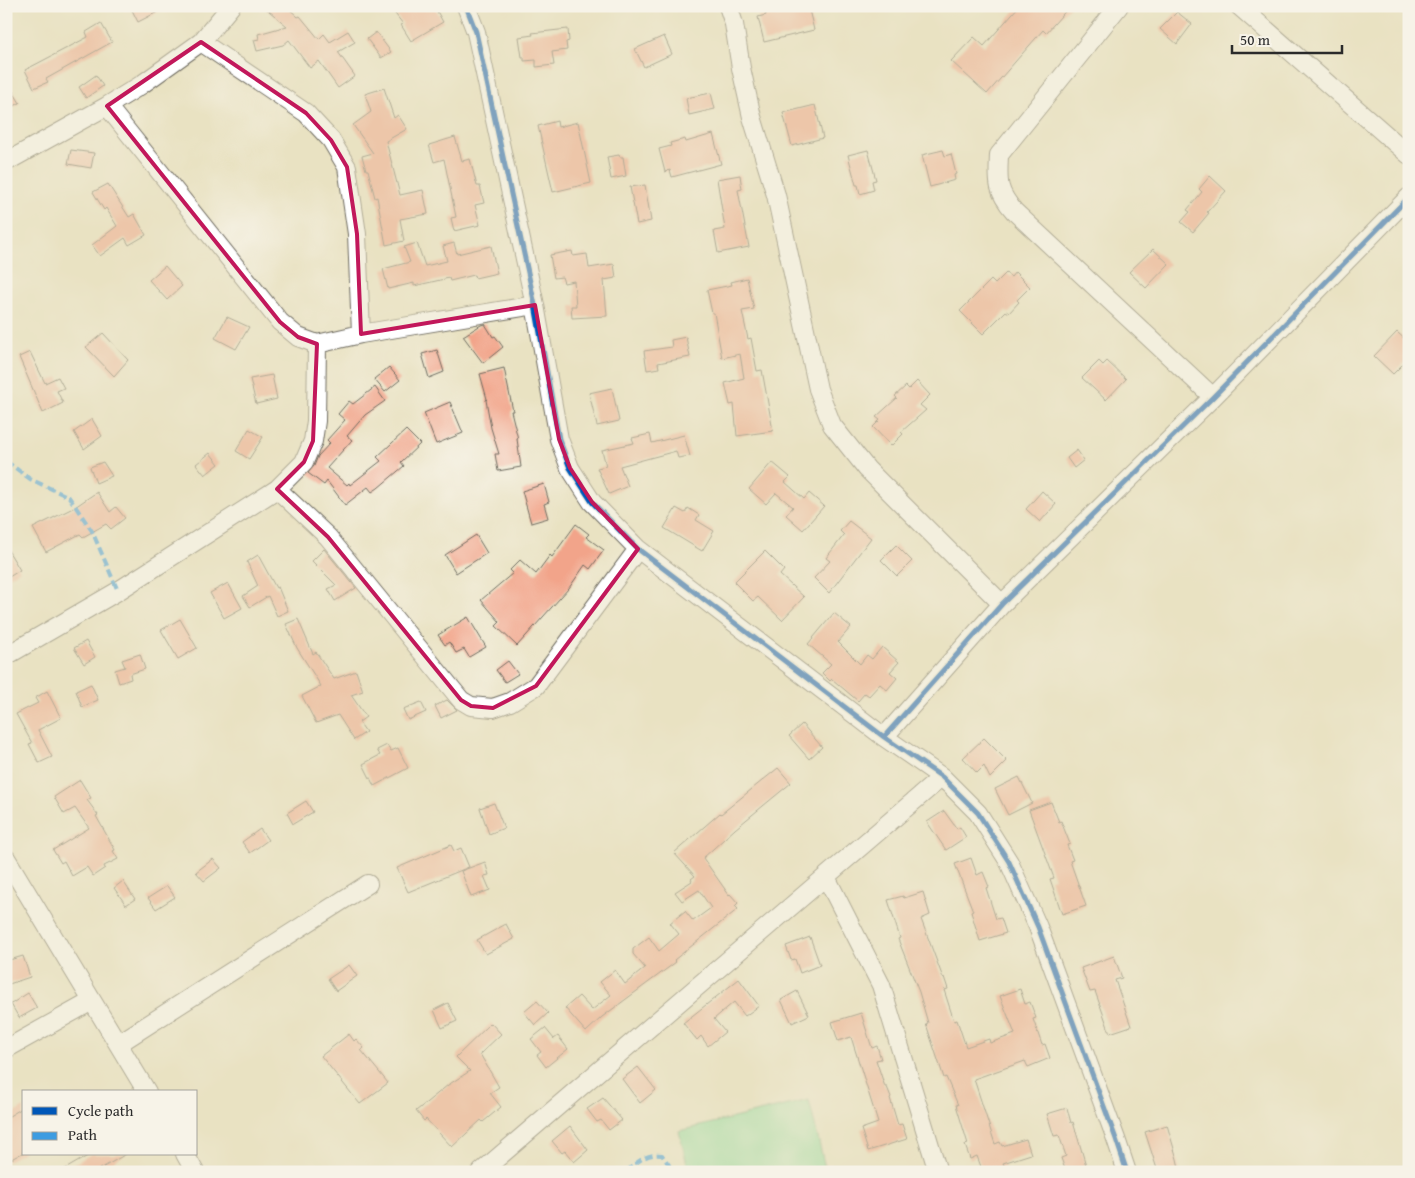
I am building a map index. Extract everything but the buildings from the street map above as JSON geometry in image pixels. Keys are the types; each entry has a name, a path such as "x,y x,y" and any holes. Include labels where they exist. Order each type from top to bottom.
{"street":[{"path":"6,162 108,106 141,85 201,42 231,6"},
{"path":"466,6 476,32 534,305 559,439 570,468 592,502 638,549 884,737 942,776 978,813 1009,862 1038,927 1127,1172"},
{"path":"728,6 734,24 741,68 752,116 776,195 818,389 832,425 867,469 1002,604"},
{"path":"1119,6 999,155 998,180 1003,198 1014,211 1214,397"},
{"path":"1239,6 1409,155"},
{"path":"201,42 306,113 331,140 346,167 357,234 361,334"},
{"path":"108,106 280,322 298,337 317,344 361,334 534,305"},
{"path":"884,737 1002,604 1214,397 1409,197"},
{"path":"6,656 118,591 277,489 304,462 313,441 316,421 317,344"},
{"path":"277,489 328,537 462,700 471,706 493,708 510,702 536,686 638,549"},
{"path":"481,1172 942,776"},
{"path":"8,865 146,1090"},
{"path":"826,877 881,985 938,1172"},
{"path":"118,1044 368,884"},
{"path":"6,1049 92,1002"},
{"path":"186,1156 195,1172"}],"highlighted area":[{"path":"201,42 306,113 331,140 347,167 357,234 361,334 535,305 559,439 570,468 592,502 638,549 536,686 493,708 471,706 461,700 328,537 277,489 304,462 313,441 317,344 298,337 280,322 107,106"}],"green space":[{"path":"809,1100 826,1172 689,1172 679,1131"}],"marked path":[{"path":"6,461 30,479 69,497 92,531 118,591"},
{"path":"626,1172 642,1159 651,1155 662,1155 669,1165 671,1172"}],"cycle path":[{"path":"466,6 476,32 535,305 559,439 570,468 592,502 638,549 884,737 942,777 978,813 1009,862 1038,927 1127,1172"},
{"path":"884,737 1002,604 1213,397 1409,197"}]}
